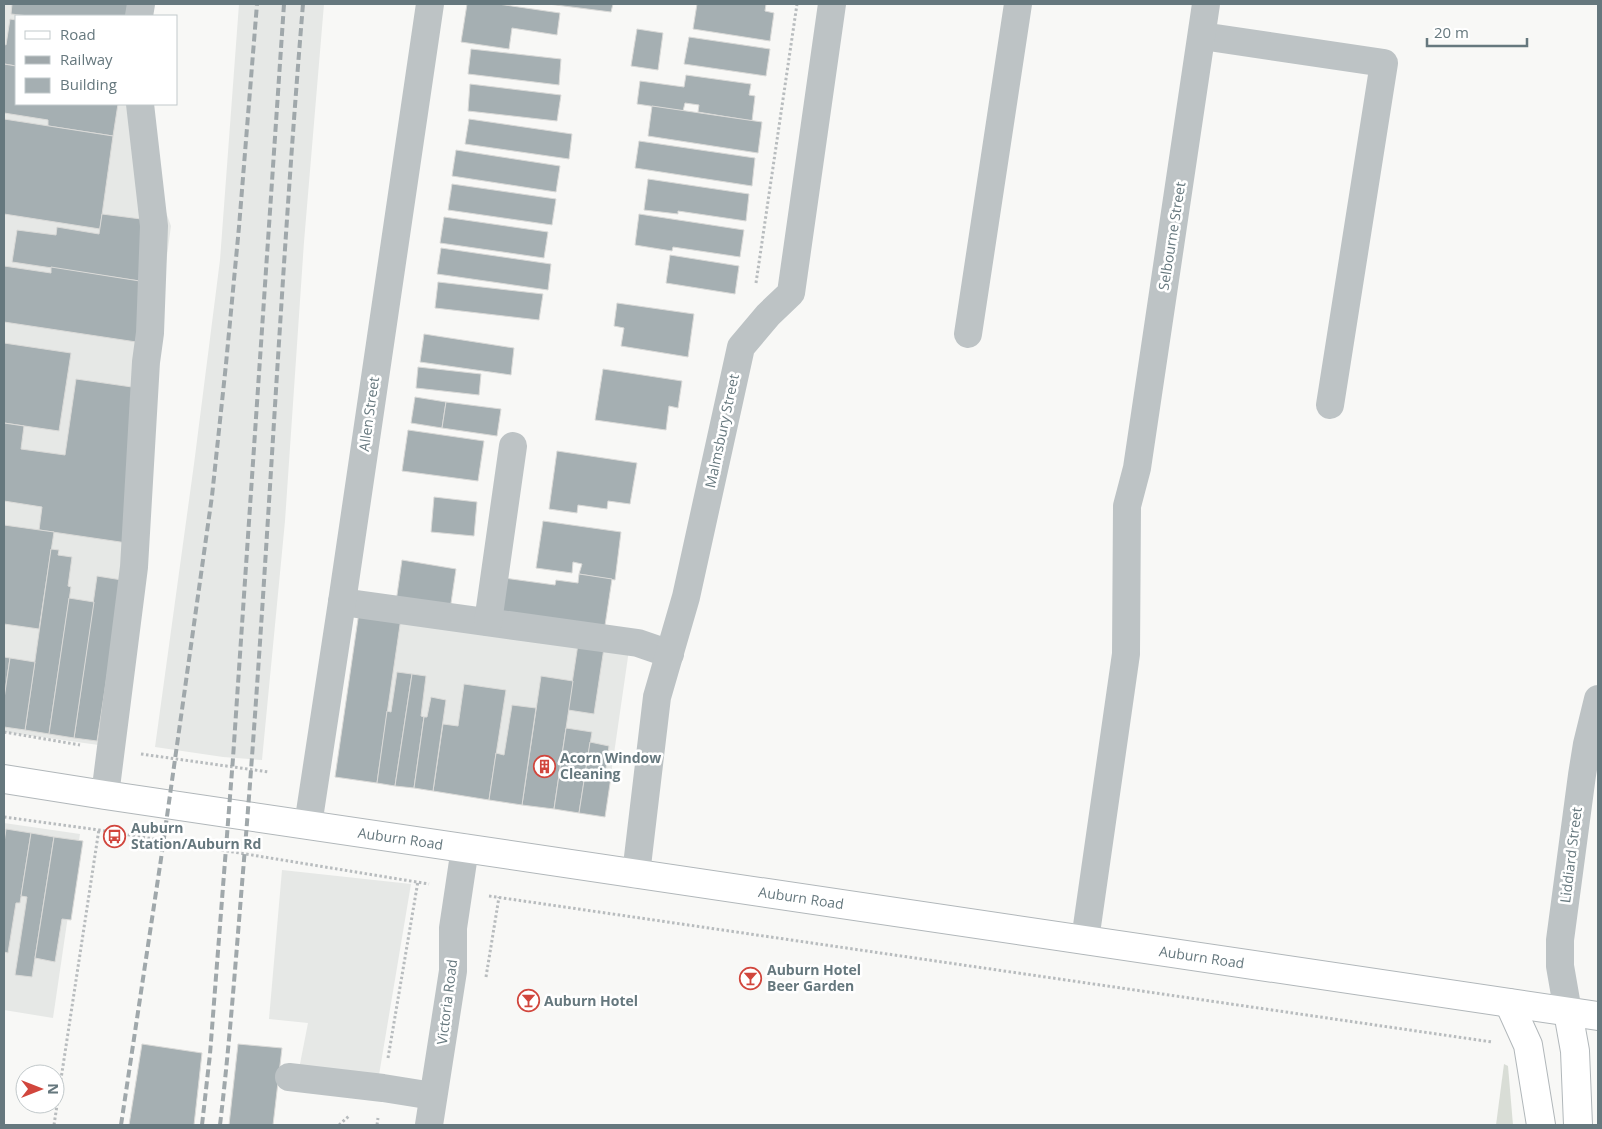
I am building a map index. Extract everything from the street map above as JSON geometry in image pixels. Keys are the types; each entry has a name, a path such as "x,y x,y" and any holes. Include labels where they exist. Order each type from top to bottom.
{"main road":[{"name":"Auburn Road","path":"4,779 1598,1016"},
{"path":"1510,1003 1528,1045 1541,1125"},
{"path":"1568,1012 1574,1051 1578,1125"}],"street":[{"name":"Allen Street","path":"308,825 430,4"},
{"name":"Malmsbury Street","path":"636,874 657,697 686,597 740,347 768,315 791,293 832,4"},
{"path":"968,334 1018,4"},
{"name":"Selbourne Street","path":"1085,940 1126,654 1127,506 1137,468 1206,4"},
{"path":"1202,36 1384,63 1330,405"},
{"path":"105,795 134,567 146,362 150,333 154,226 140,105"},
{"path":"488,622 513,446"},
{"path":"342,602 638,643 670,654"},
{"name":"Liddiard Street","path":"1568,1012 1560,966 1560,940 1582,775 1598,699"},
{"name":"Victoria Road","path":"429,1125 453,971 453,928 465,848"},
{"path":"289,1077 433,1096"}],"path":[{"path":"54,1125 105,795"},
{"path":"4,816 418,881 459,891 1494,1043"},
{"path":"377,1125 418,881"}],"shaded area":[{"path":"4,4 131,4 129,15 15,15 15,105 126,105 171,226 106,746 4,732"},
{"path":"239,4 324,4 304,242 285,521 262,760 223,757 155,747 220,260"},
{"path":"362,610 629,650 605,816 338,777"},
{"path":"4,823 80,834 53,1018 4,1010"},
{"path":"282,870 411,884 379,1075 299,1069 308,1023 269,1019"},
{"path":"1504,1064 1508,1066 1513,1125 1496,1125"}],"building":[{"path":"12,4 133,4 131,15 11,14"},
{"path":"467,4 498,4 560,13 557,35 512,28 509,49 461,42"},
{"path":"548,4 613,4 611,12"},
{"path":"697,4 766,4 765,11 774,13 770,41 693,29"},
{"path":"10,19 15,20 15,66 4,64 4,44 6,45"},
{"path":"637,29 663,33 658,70 631,66"},
{"path":"689,37 770,49 766,76 684,64"},
{"path":"471,49 561,59 559,85 468,74"},
{"path":"4,64 15,66 15,105 118,105 113,136 48,126 48,120 4,113"},
{"path":"686,75 751,84 749,95 755,96 752,121 698,112 699,105 685,103 683,111 637,104 640,81 684,87"},
{"path":"470,84 561,95 557,121 468,111"},
{"path":"652,106 762,122 758,153 648,136"},
{"path":"4,119 113,136 100,229 4,214"},
{"path":"469,119 572,134 569,159 465,144"},
{"path":"639,141 755,158 752,186 635,168"},
{"path":"456,150 560,166 556,192 452,176"},
{"path":"648,179 749,194 746,221 678,211 678,214 644,210"},
{"path":"452,184 556,199 552,225 448,210"},
{"path":"102,214 149,220 146,282 12,262 17,230 56,235 57,227 99,234"},
{"path":"639,214 744,230 740,257 673,247 672,251 635,245"},
{"path":"444,217 548,232 544,258 440,243"},
{"path":"441,248 551,264 548,290 437,274"},
{"path":"670,255 739,266 735,294 666,283"},
{"path":"4,266 51,273 51,267 146,282 143,343 4,322"},
{"path":"438,282 543,294 539,320 435,308"},
{"path":"617,303 694,314 688,357 621,346 624,328 614,326"},
{"path":"424,334 514,348 511,375 420,362"},
{"path":"4,343 71,353 59,431 4,423"},
{"path":"418,367 481,374 479,395 416,388"},
{"path":"603,369 682,381 678,408 669,406 666,430 595,420"},
{"path":"76,379 139,388 127,543 39,530 42,507 4,501 4,423 24,426 21,449 65,455"},
{"path":"415,397 446,402 442,428 411,423"},
{"path":"446,402 501,409 497,436 442,428"},
{"path":"408,430 484,441 478,481 402,471"},
{"path":"557,451 637,463 630,504 608,501 607,509 578,505 577,513 549,509"},
{"path":"434,497 477,502 474,536 431,532"},
{"path":"543,521 621,532 615,580 579,574 582,564 573,562 572,573 536,568"},
{"path":"4,525 54,532 39,629 4,624"},
{"path":"51,549 59,550 58,555 72,557 68,586 71,587 49,734 25,730"},
{"path":"402,560 456,569 450,610 396,602"},
{"path":"579,574 612,579 604,632 500,612 504,578 555,585 556,580 578,583"},
{"path":"97,576 122,580 97,741 74,738"},
{"path":"69,598 94,602 74,738 49,734"},
{"path":"359,612 401,618 377,783 335,777"},
{"path":"578,644 604,648 594,714 568,710"},
{"path":"4,657 10,658 4,699"},
{"path":"10,658 35,662 25,730 4,727 4,699"},
{"path":"397,672 412,674 395,786 377,783 387,711 391,712"},
{"path":"412,674 426,676 421,716 424,717 414,788 395,786"},
{"name":"Acorn Window Cleaning","path":"541,676 573,681 554,809 522,805"},
{"path":"464,684 506,690 489,800 433,791 443,724 458,726"},
{"path":"431,697 446,700 433,791 414,788 424,717 427,717"},
{"path":"512,705 536,708 522,805 489,800 496,753 504,755"},
{"path":"566,728 592,732 579,813 554,809"},
{"path":"590,742 609,746 605,776 611,777 605,817 579,813"},
{"path":"6,829 31,833 20,903 16,903 8,953 4,952 4,843"},
{"path":"31,833 54,837 32,977 15,975 27,897 21,896"},
{"path":"54,837 83,841 71,920 62,919 55,962 35,958"},
{"path":"142,1044 202,1053 194,1125 129,1125"},
{"path":"238,1044 282,1048 273,1125 229,1125"}],"railway":[{"path":"121,1125 161,859 212,496 239,227 257,4"},
{"path":"202,1125 210,1054 233,758 284,4"},
{"path":"220,1125 233,998 251,764 303,4"}],"place":[{"name":"Acorn Window Cleaning","path":"544,766"},
{"name":"Auburn Station/Auburn Rd","path":"115,836"},
{"name":"Auburn Hotel Beer Garden","path":"751,978"},
{"name":"Auburn Hotel","path":"528,1001"}]}
